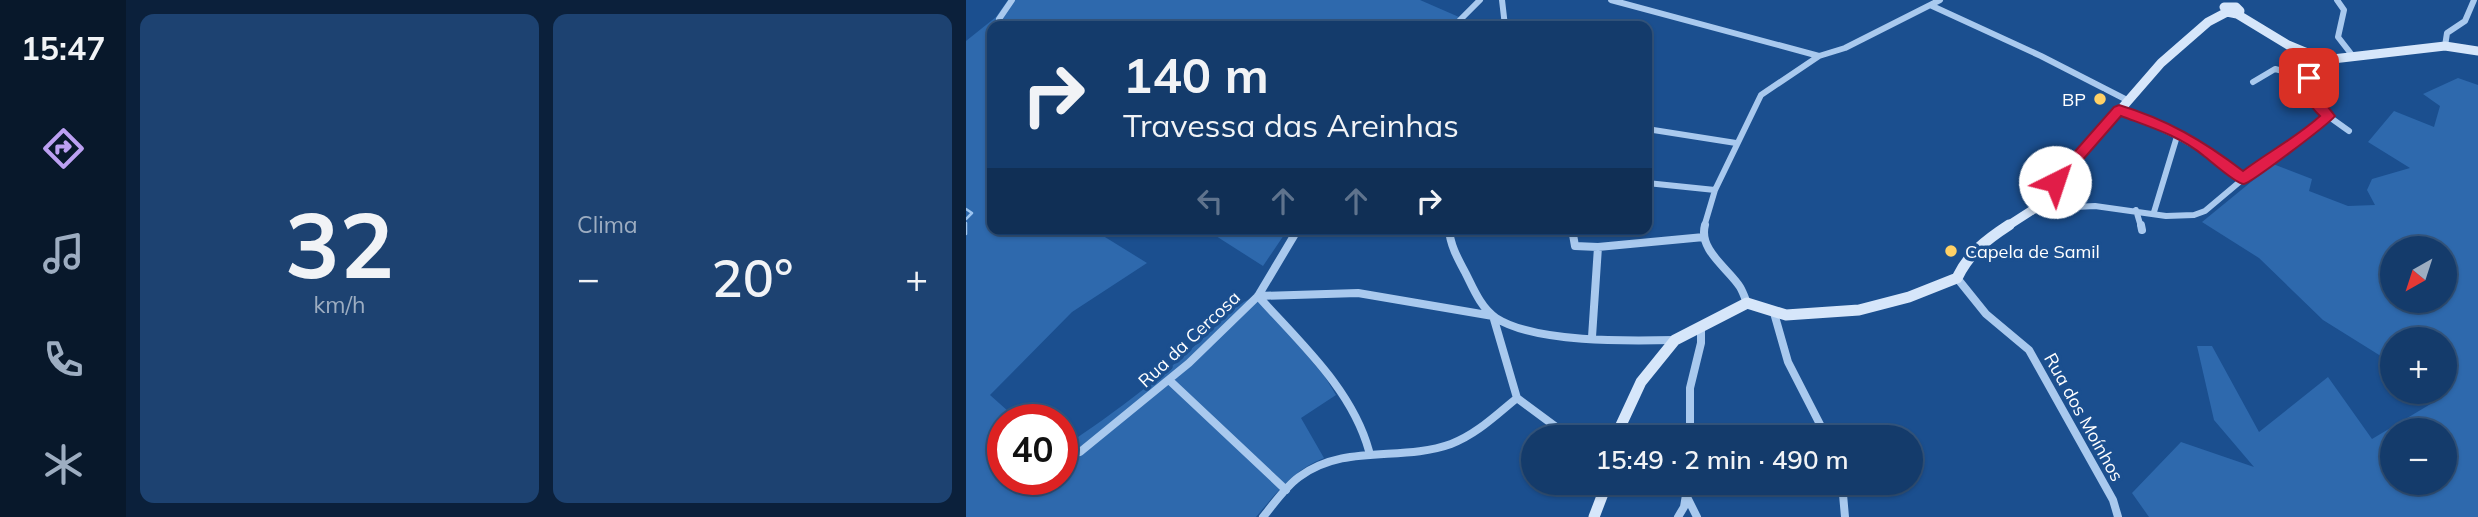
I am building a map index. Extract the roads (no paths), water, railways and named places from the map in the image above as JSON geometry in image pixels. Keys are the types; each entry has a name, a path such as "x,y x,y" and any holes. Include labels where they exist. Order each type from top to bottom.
{"street":[{"path":"999,19 1012,0"},
{"path":"1459,21 1480,0"},
{"path":"1502,0 1504,21"},
{"path":"1611,0 1819,55"},
{"path":"1629,5 1634,0"},
{"path":"1940,0 1845,48 1819,55 1761,95 1747,117 1715,190 1703,227 1710,251 1740,287 1747,303 1774,313 1822,313 1878,307 1957,278 1967,258 1986,240 2034,209 2127,100 2197,31 2244,0"},
{"path":"2215,0 2288,45 2318,58 2330,60 2352,55 2445,46 2478,51"},
{"path":"2337,0 2344,10 2338,37 2352,55"},
{"path":"2445,46 2446,33 2465,21 2474,0"},
{"path":"1930,5 2041,56 2127,100"},
{"path":"2330,60 2309,78 2308,88 2314,101 2328,116 2349,131"},
{"path":"2253,82 2275,68 2309,78"},
{"path":"2119,110 2178,133 2202,147 2243,179"},
{"path":"2034,209 2094,206 2177,217 2196,215 2274,154 2310,133 2328,116"},
{"path":"1652,130 1737,143"},
{"path":"2154,212 2178,133"},
{"path":"1652,184 1715,190"},
{"path":"2136,210 2142,230"},
{"name":"Rua da Cercosa","path":"1080,452 1169,380 1258,296 1294,235"},
{"path":"1450,235 1460,262 1493,316 1517,398 1553,425"},
{"path":"1573,235 1574,246 1598,247 1704,237"},
{"path":"1592,337 1598,247"},
{"name":"Rua dos Moínhos","path":"1957,278 1986,314 2029,351 2113,500 2118,517"},
{"path":"1258,296 1358,293 1493,316 1522,329 1622,341 1675,340 1747,303"},
{"path":"1258,296 1337,385 1364,433 1369,452"},
{"path":"1774,313 1783,357 1821,425"},
{"path":"1690,425 1690,388 1701,343 1701,326"},
{"path":"1621,425 1641,382 1675,340"},
{"path":"1169,380 1286,490"},
{"path":"1263,517 1297,478 1315,467 1349,455 1369,452 1394,453 1450,444 1476,432 1517,398"},
{"path":"1594,517 1602,495"},
{"path":"1843,495 1845,517"},
{"path":"1678,517 1687,496"},
{"path":"1687,496 1697,517"}],"waterway":[{"path":"966,209 972,213 966,219"},
{"path":"966,223 966,234"}],"place":[{"name":"BP","path":"2100,99"},
{"name":"Capela de Samil","path":"1951,251"}]}
